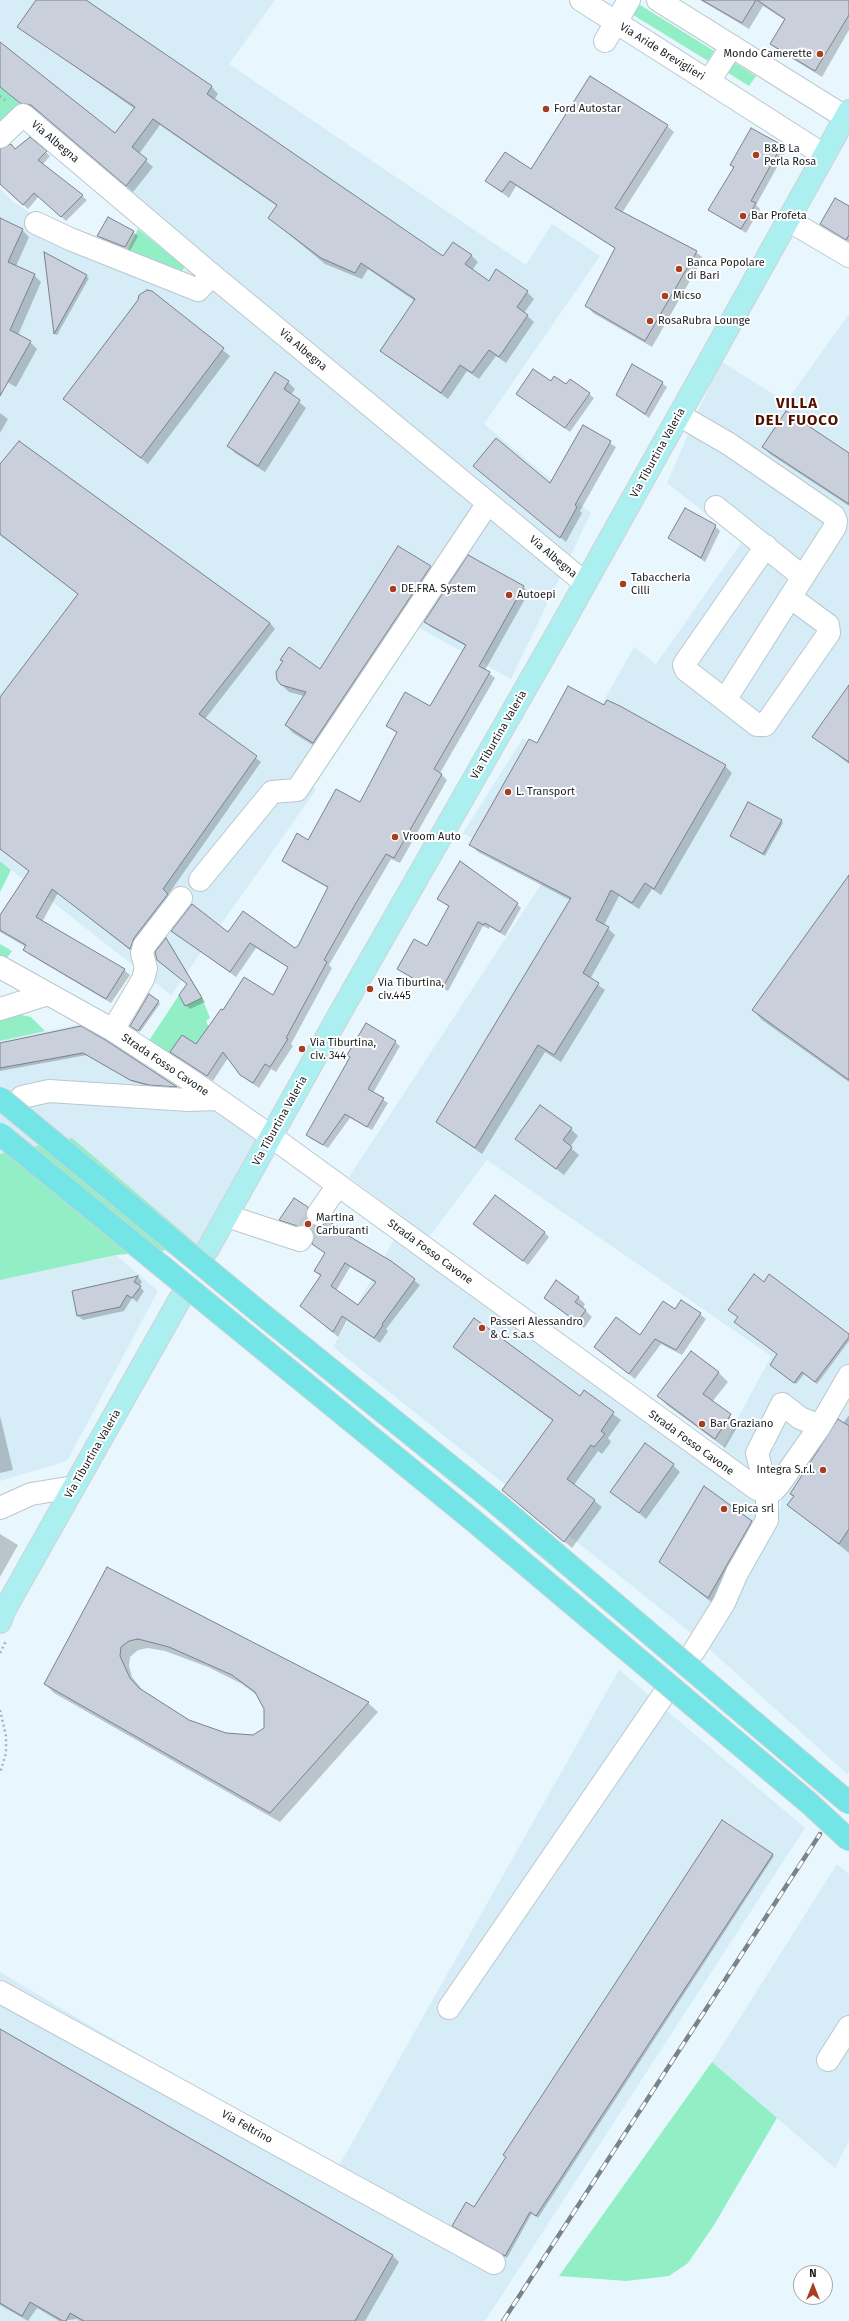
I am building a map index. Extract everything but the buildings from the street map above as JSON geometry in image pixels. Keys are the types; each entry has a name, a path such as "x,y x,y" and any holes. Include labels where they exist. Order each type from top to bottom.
{"highway":[{"path":"0,1098 258,1311 496,1503 849,1803"},
{"path":"0,1134 475,1522 849,1840"}],"main road":[{"name":"Via Tiburtina Valeria","path":"208,1249 344,1006 585,583 847,114"},
{"name":"Via Tiburtina Valeria","path":"1,1613 180,1299"}],"street":[{"name":"Via Aride Breviglieri","path":"581,0 824,155"},
{"name":"Via Aride Breviglieri","path":"616,22 629,0"},
{"path":"658,0 847,114"},
{"path":"605,41 616,22"},
{"name":"Via Aride Breviglieri","path":"709,81 732,46"},
{"name":"Via Albegna","path":"0,137 23,115 212,275 585,583"},
{"path":"788,220 849,256"},
{"path":"36,223 70,239 198,290 212,275"},
{"path":"679,415 729,444 834,516 835,527 725,700"},
{"path":"200,880 272,792 297,790 488,503"},
{"path":"716,507 803,577"},
{"path":"766,546 684,665 686,670 757,726 765,726 829,633 828,625 790,597"},
{"path":"112,1030 143,979 146,968 142,953 144,946 181,898"},
{"name":"Strada Fosso Cavone","path":"0,967 112,1030 272,1136 732,1473 757,1489 770,1492"},
{"path":"0,1009 48,994"},
{"path":"22,1097 49,1091 188,1100 216,1099"},
{"path":"318,1214 338,1185"},
{"path":"227,1216 300,1240 302,1237"},
{"path":"770,1492 780,1484 820,1426 849,1376"},
{"path":"694,1650 724,1603 737,1573 762,1531 770,1492 757,1453 782,1404 800,1418 820,1426"},
{"path":"0,1508 31,1494 74,1487"},
{"path":"449,2008 662,1697"},
{"name":"Via Feltrino","path":"0,1992 494,2263"},
{"path":"828,2060 849,2027"}],"path":[{"path":"0,1710 6,1736 6,1753 0,1772"}],"shaded area":[{"path":"0,0 275,0 229,64 526,265 552,224 600,256 484,424 591,513 511,679 416,626 310,783 316,790 171,995 0,861 0,189 14,202 44,222 177,278 187,267 20,107 0,124"},
{"path":"849,314 849,1369 781,1474 761,1481 720,1452 771,1356 487,1160 429,1237 349,1177 542,883 463,833 523,738 568,764 634,647 656,664 742,542 667,483 720,361 786,402"},
{"path":"90,1022 260,1139 200,1247 72,1138 0,1154 0,1041"},
{"path":"395,1238 779,1512 784,1492 849,1398 849,1770 847,1774 696,1637 333,1347"},
{"path":"116,1255 158,1291 67,1461 0,1481 0,1280"},
{"path":"619,1670 805,1828 485,2321 0,2321 0,1972 336,2171"},
{"path":"837,1864 849,1874 849,2141 835,2168 712,2062"}],"green space":[{"path":"637,3 714,51 708,61 630,13"},
{"path":"732,61 756,76 749,86 725,71"},
{"path":"0,87 22,105 0,124"},
{"path":"138,229 185,267 178,276 126,253"},
{"path":"0,861 11,870 0,892"},
{"path":"0,944 12,951 6,959 0,956"},
{"path":"179,995 202,998 210,1018 206,1021 219,1051 212,1055 190,1040 176,1060 148,1042"},
{"path":"17,1014 31,1017 45,1031 0,1041 0,1019"},
{"path":"72,1138 200,1247 116,1255 0,1280 0,1154"},
{"path":"712,2062 777,2118 714,2225 688,2263 669,2276 626,2281 559,2276"}],"tunnel":[{"path":"302,1237 318,1214"},
{"path":"180,1299 208,1249"}],"railway":[{"path":"503,2321 820,1834"}],"place":[{"name":"Mondo Camerette","path":"820,54"},
{"name":"Ford Autostar","path":"546,109"},
{"name":"B&B La Perla Rosa","path":"756,155"},
{"name":"Bar Profeta","path":"743,216"},
{"name":"Banca Popolare di Bari","path":"679,269"},
{"name":"Micso","path":"665,296"},
{"name":"RosaRubra Lounge","path":"650,321"},
{"name":"Tabaccheria Cilli","path":"623,584"},
{"name":"DE.FRA. System","path":"393,589"},
{"name":"Autoepi","path":"509,595"},
{"name":"L. Transport","path":"508,792"},
{"name":"Vroom Auto","path":"395,837"},
{"name":"Via Tiburtina, civ.445","path":"370,989"},
{"name":"Via Tiburtina, civ. 344","path":"302,1049"},
{"name":"Martina Carburanti","path":"308,1224"},
{"name":"Passeri Alessandro & C. s.a.s","path":"482,1328"},
{"name":"Bar Graziano","path":"702,1424"},
{"name":"Integra S.r.l.","path":"823,1470"},
{"name":"Epica srl","path":"724,1509"}],"district":[{"name":"VILLA DEL FUOCO","path":"797,412"}]}
